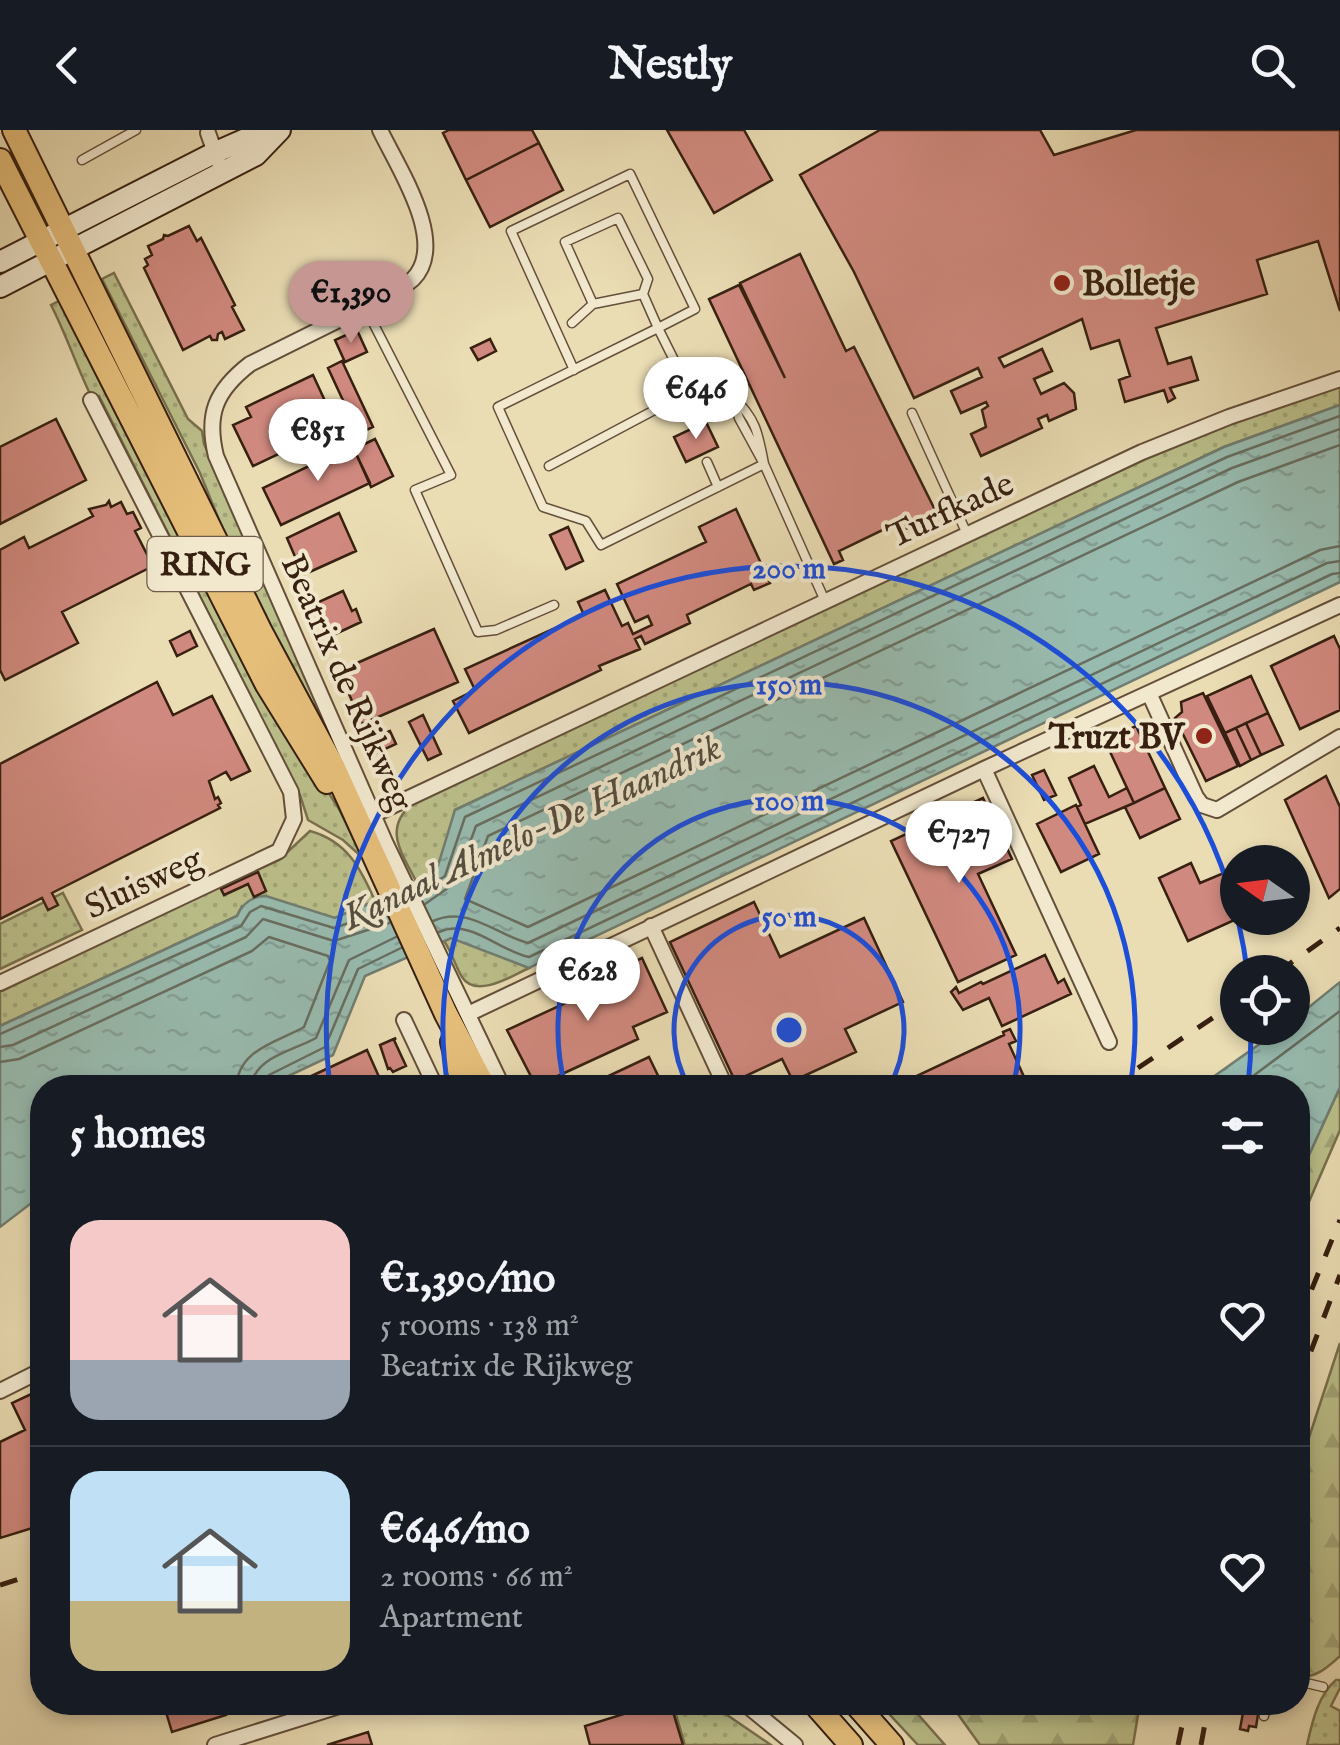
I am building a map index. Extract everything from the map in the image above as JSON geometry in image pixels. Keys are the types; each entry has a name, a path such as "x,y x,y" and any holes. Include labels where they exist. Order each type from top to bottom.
{"main road":[{"name":"RING","path":"14,130 261,632 334,768 367,820 457,1014 480,1075"},
{"path":"0,286 46,251 213,147 266,130"},
{"path":"213,147 256,154 280,130"},
{"name":"RING","path":"0,160 267,686 321,774 367,820"},
{"path":"0,262 46,251"},
{"name":"RING","path":"457,1014 462,1075"},
{"path":"824,1715 851,1745"},
{"path":"865,1715 892,1745"}],"street":[{"name":"Beatrix de Rijkweg","path":"367,820 216,456 210,432 222,391 250,364 415,278 427,242 417,208 380,130"},
{"name":"Turfkade","path":"367,820 1160,445 1340,379"},
{"name":"Sluisweg","path":"0,983 279,852 294,819 291,792 91,400"},
{"path":"495,1075 457,1014 1340,604"},
{"path":"1149,693 1196,798 1216,810 1340,738"},
{"path":"984,769 1108,1042"},
{"path":"650,926 720,1075"},
{"path":"404,1020 430,1075"},
{"path":"0,1391 30,1376"},
{"path":"215,1745 311,1715"},
{"path":"760,1715 796,1745"}],"lane":[{"path":"82,160 122,134 136,130"},
{"path":"574,370 511,231 630,174 695,309 574,370 498,407 542,507 586,522 602,546 764,464"},
{"path":"593,304 565,242 618,218 648,279 643,294 675,362 712,380 750,413 758,430 764,464"},
{"path":"572,323 593,304 643,294"},
{"path":"366,306 450,475 416,490 478,632 496,630 554,605"},
{"path":"549,466 712,380"},
{"path":"732,396 746,435 764,464 825,601"},
{"path":"912,413 967,534"},
{"path":"707,462 718,488"},
{"path":"1310,1684 1323,1687"}],"green space":[{"path":"114,273 188,419 202,431 204,444 358,795 234,557 200,473 102,279"},
{"path":"63,299 285,725 339,809 363,858 343,840 308,820 300,795 99,396 92,398 51,305"},
{"path":"1340,386 1340,405 1224,447 455,810 440,861 417,883 397,832 398,822 413,803 1141,461 1253,415"},
{"path":"310,831 343,849 358,867 375,901 335,918 242,906 237,916 0,1026 0,992 279,860"},
{"path":"63,893 82,930 0,969 0,924"},
{"path":"451,938 529,968 494,984 468,983 444,941"},
{"path":"1340,1087 1340,1130 1310,1199 1310,1153"},
{"path":"1340,1343 1340,1656 1310,1675 1310,1434"},
{"path":"1340,1680 1340,1688 1331,1706 1340,1711 1340,1745 1307,1745 1320,1701"},
{"path":"676,1715 727,1715 771,1745 685,1745"},
{"path":"890,1715 919,1715 945,1745 918,1745"},
{"path":"959,1715 1138,1715 1133,1745 980,1745"}],"water":[{"name":"Kanaal Almelo-De Haandrik","path":"1340,405 1340,582 529,968 451,938 365,976 333,1055 290,1075 30,1075 30,1204 0,1227 0,1026 237,916 256,897 266,896 335,918 381,902 436,872 455,810 1224,447"},
{"path":"1340,982 1340,1087 1310,1153 1310,1075 1216,1075 1258,1045 1310,1045 1310,1006"}],"building":[{"path":"532,130 539,143 466,180 443,133"},
{"path":"667,130 744,130 772,180 714,213"},
{"name":"Bolletje","path":"880,130 1040,130 1054,155 1136,130 1340,130 1340,311 1318,241 1257,260 1267,294 1156,328 1168,364 1191,357 1198,380 1170,388 1175,398 1168,402 1164,390 1125,402 1119,380 1130,376 1119,340 1091,349 1082,319 999,358 1004,367 1042,349 1052,371 1034,379 1041,394 1064,383 1074,393 1076,409 1049,421 1047,415 1038,419 1042,428 981,456 971,434 986,427 982,410 988,406 986,402 961,413 951,391 982,377 978,368 914,398 854,272 800,175"},
{"path":"539,143 563,190 490,227 466,180"},
{"path":"189,226 197,241 201,238 244,330 225,339 222,332 217,340 210,336 183,350 144,268 148,265 145,259 152,255 148,246"},
{"path":"800,254 846,351 854,347 937,514 899,532 895,524 839,551 843,560 834,564 709,299 739,285 785,378 740,283"},
{"path":"357,330 367,352 345,362 335,340"},
{"path":"490,339 496,351 478,360 471,348"},
{"path":"342,361 373,427 356,435 328,368"},
{"path":"313,375 325,401 273,426 285,451 253,466 233,425 251,417 246,407"},
{"path":"56,419 86,480 0,524 0,447"},
{"path":"706,422 718,447 686,462 674,437"},
{"path":"349,439 370,483 281,525 263,488 326,458 323,451"},
{"path":"375,439 393,476 371,487 354,449"},
{"path":"109,501 111,507 121,502 127,514 133,512 141,528 135,531 153,566 62,612 78,643 5,680 0,670 0,550 24,537 29,548 93,516 89,509"},
{"path":"736,509 770,583 754,590 751,584 687,615 690,623 645,644 641,636 635,639 640,649 469,733 453,701 475,690 465,669 584,615 578,602 605,590 622,626 628,623 633,634 652,625 648,616 635,622 617,584 706,542 699,527"},
{"path":"339,513 356,551 303,575 287,538"},
{"path":"568,527 583,561 566,569 550,535"},
{"path":"343,591 361,622 329,637 312,605"},
{"path":"434,629 458,682 362,724 339,671"},
{"path":"190,631 197,646 177,656 170,641"},
{"path":"1334,636 1340,649 1340,710 1300,729 1271,666"},
{"path":"1251,676 1268,713 1225,733 1207,696"},
{"path":"157,682 173,715 212,696 250,771 231,780 226,772 209,781 220,808 52,893 58,905 48,910 42,898 0,919 0,764"},
{"path":"1203,693 1238,766 1206,781 1175,718 1182,712 1181,702"},
{"path":"1268,713 1283,745 1261,755 1246,723"},
{"path":"423,715 441,754 428,760 409,722"},
{"path":"1246,723 1261,755 1251,760 1236,728"},
{"path":"1136,726 1165,788 1134,803 1105,741"},
{"path":"1236,728 1251,760 1240,766 1225,733"},
{"path":"390,731 396,744 372,755 366,742"},
{"path":"1094,766 1109,797 1127,788 1134,803 1085,824 1069,778"},
{"path":"1044,770 1056,795 1044,800 1032,775"},
{"path":"1326,776 1340,807 1340,889 1329,898 1310,856 1310,845 1305,845 1285,800"},
{"path":"1165,788 1180,819 1140,838 1125,807"},
{"path":"983,798 1012,859 978,874 1016,955 958,982 891,841"},
{"path":"1076,805 1099,854 1061,872 1037,824"},
{"path":"1191,863 1200,883 1220,875 1220,927 1188,941 1159,878"},
{"path":"258,872 266,891 254,897 248,884 224,895 221,889"},
{"path":"754,902 780,957 864,918 903,1002 845,1029 856,1052 806,1075 790,1075 782,1059 748,1075 732,1075 670,942"},
{"path":"1045,955 1058,983 1064,979 1071,994 1002,1026 989,998 963,1010 951,992 956,987 959,993 983,984"},
{"path":"642,958 667,1012 633,1027 638,1039 560,1075 530,1075 507,1030 611,982 608,974"},
{"path":"1010,1029 1016,1041 1009,1044 1023,1075 919,1075 1004,1035"},
{"path":"396,1038 406,1066 393,1072 388,1069 380,1045"},
{"path":"367,1050 378,1075 314,1075"},
{"path":"649,1057 658,1075 611,1075"},
{"path":"30,1395 30,1529 0,1538 0,1442 25,1430 12,1403"},
{"path":"167,1715 226,1715 172,1732"},
{"path":"620,1715 674,1715 683,1745 590,1745 585,1726"},
{"path":"1243,1715 1258,1715 1256,1727 1240,1729"},
{"path":"368,1732 372,1745 327,1745"}],"railway":[{"path":"1302,955 1340,928"},
{"path":"1127,1075 1220,1013"},
{"path":"1310,1294 1340,1220"},
{"path":"1310,1354 1340,1275"},
{"path":"0,1585 30,1576"},
{"path":"1178,1745 1184,1715"},
{"path":"1201,1745 1207,1715"}],"place":[{"name":"Bolletje","path":"1062,283"},
{"name":"Truzt BV","path":"1204,736"}]}
